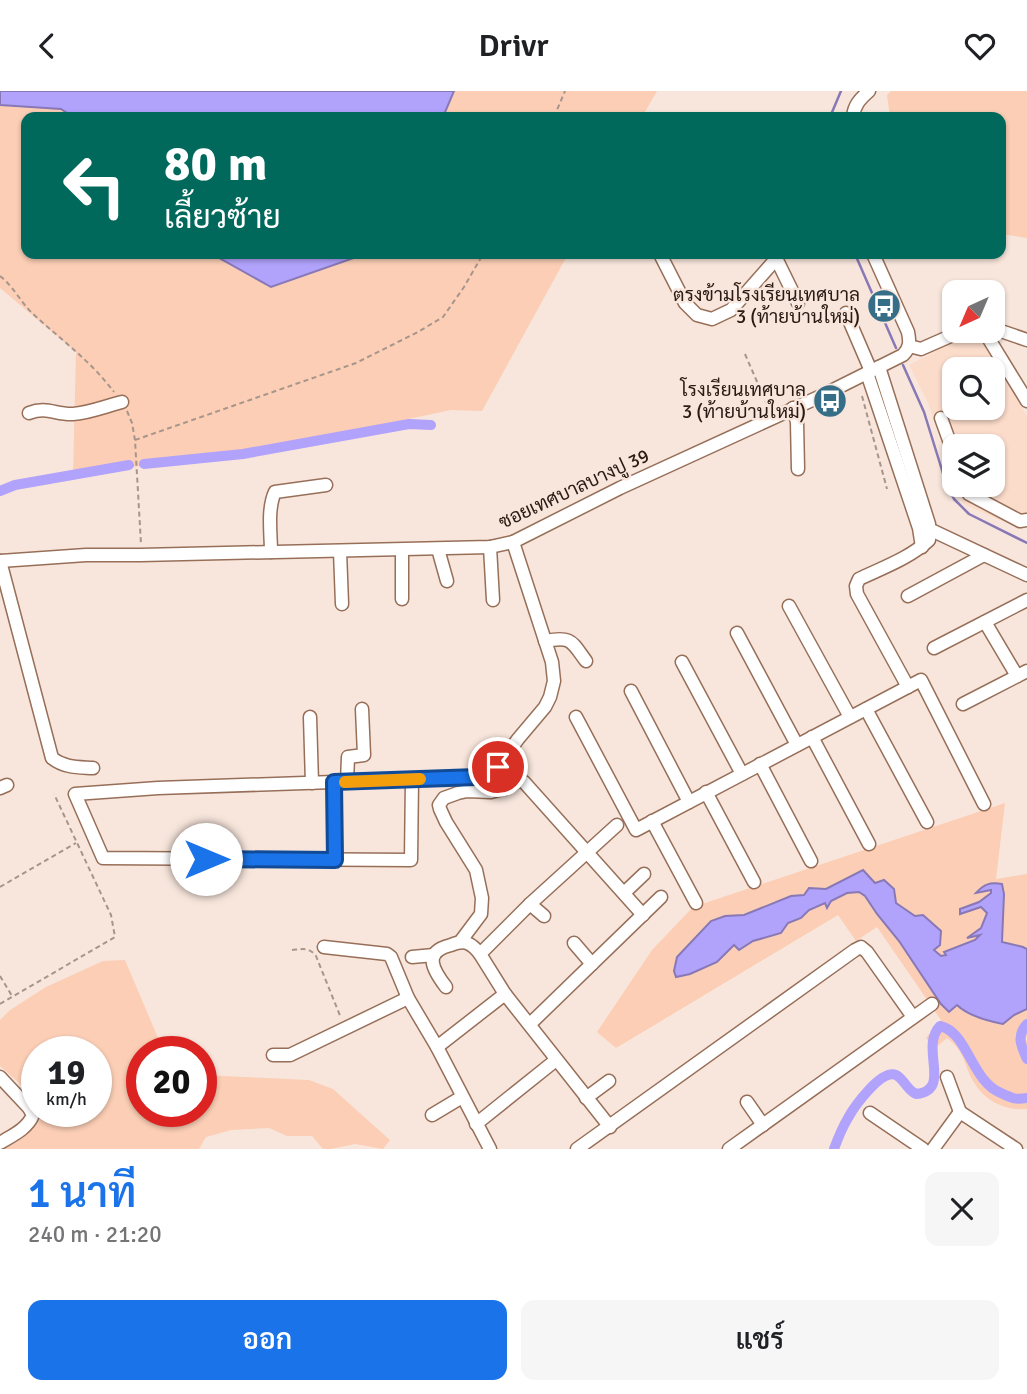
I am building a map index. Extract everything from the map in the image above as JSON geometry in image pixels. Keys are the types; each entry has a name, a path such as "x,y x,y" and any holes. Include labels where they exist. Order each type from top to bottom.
{"street":[{"path":"854,112 859,100 869,91"},
{"path":"663,259 685,303 697,315 712,319 731,310 773,259"},
{"path":"776,259 798,303"},
{"path":"875,259 908,333 909,346 921,349 942,340"},
{"path":"846,313 929,524 929,540 922,547 859,579 856,586 857,594 908,687"},
{"path":"1005,332 1027,340"},
{"path":"993,343 1027,401"},
{"name":"ซอยเทศบาลบางปู 39","path":"0,561 86,555 438,549 490,547 513,542 620,488 869,372 903,355 909,346"},
{"path":"869,372 919,528 922,547"},
{"path":"29,413 43,409 75,414 122,402"},
{"path":"793,408 797,422 798,469"},
{"path":"941,418 947,434"},
{"path":"271,552 272,498 275,492 326,485"},
{"path":"975,497 1020,521 1027,520"},
{"path":"929,529 1027,575"},
{"path":"412,779 411,860 103,858 75,795 134,789 491,774 538,716 550,697 554,681 552,662 513,542"},
{"path":"490,547 493,600"},
{"path":"438,549 447,581"},
{"path":"402,550 402,599"},
{"path":"340,551 342,604"},
{"path":"908,596 984,555"},
{"path":"0,561 52,758 67,767 93,768"},
{"path":"934,648 1027,600"},
{"path":"789,605 850,717"},
{"path":"963,704 1022,673 985,622"},
{"path":"737,633 797,745"},
{"path":"545,642 568,639 586,661"},
{"path":"682,662 742,774"},
{"path":"576,717 636,829 921,680 985,804"},
{"path":"631,691 688,802"},
{"path":"335,860 341,782 348,757 364,754 362,709"},
{"path":"866,709 927,823"},
{"path":"310,717 312,783"},
{"path":"812,737 869,844"},
{"path":"760,764 811,861"},
{"path":"460,942 481,914 482,898 476,870 439,805 444,798 467,791 491,792 522,780 643,915"},
{"path":"706,792 754,882"},
{"path":"652,821 696,903"},
{"path":"480,954 530,904 617,825"},
{"path":"624,893 644,874"},
{"path":"530,1024 662,897"},
{"path":"530,904 544,916"},
{"path":"446,987 435,972 433,955 437,949 466,942 480,954 505,994 610,1127"},
{"path":"573,943 592,964"},
{"path":"324,947 391,957 408,998 437,1047 490,1149"},
{"path":"577,1149 861,947 913,1017"},
{"path":"412,957 433,955"},
{"path":"437,1047 505,994"},
{"path":"273,1055 290,1055 408,998"},
{"path":"729,1149 932,1003"},
{"path":"477,1124 556,1060"},
{"path":"0,1077 33,1115 24,1128 0,1143"},
{"path":"947,1077 960,1112 1016,1149"},
{"path":"586,1098 609,1081"},
{"path":"432,1115 462,1097"},
{"path":"747,1102 763,1125"},
{"path":"933,1149 960,1112"},
{"path":"870,1113 923,1149"}],"path":[{"path":"556,112 565,91"},
{"path":"135,440 356,363 418,332 443,317 480,259"},
{"path":"745,354 772,418"},
{"path":"869,372 887,489"},
{"path":"0,1004 115,937 111,915 54,795"},
{"path":"0,887 77,842"},
{"path":"292,950 312,950 316,955 346,1029"},
{"path":"0,976 12,996"}],"shaded area":[{"path":"0,91 454,91 445,112 66,112 61,109 0,105"},
{"path":"454,91 657,91 645,112 445,112"},
{"path":"891,91 1027,91 1027,238 1006,235 1006,112 889,112 887,95"},
{"path":"0,105 61,109 66,112 21,112 21,259 221,259 271,287 351,259 565,259 482,411 451,410 267,449 73,475 76,352 0,288"},
{"path":"221,259 351,259 271,287"},
{"path":"952,343 982,343 991,357 942,357 942,420 1005,420 1005,380 1027,416 1027,525 1021,529 963,504 960,497 1005,497 1005,434 942,434 942,443 928,403 909,365"},
{"path":"1005,803 996,879 1027,874 1027,949 1002,943 1002,918 991,890 992,893 979,902 960,910 960,914 981,907 987,913 981,928 970,937 981,934 975,940 941,956 934,950 915,916 896,903 893,889 875,883 863,870 826,889 809,888 805,895 791,896 744,915 725,916 711,921 678,957 734,945 739,950 753,941 781,933 788,923 801,918 809,910 825,903 827,908 831,901 847,893 859,892 899,940 941,1004 950,1012 957,1005 962,1010 1003,1024 1027,1009 1027,1109 1005,1107 985,1096 971,1077 958,1049 947,1038 934,1049 926,1038 941,1020 877,927 856,941 838,915 616,1048 597,1032 652,950 693,907"},
{"path":"863,870 875,883 884,880 894,889 896,903 915,916 923,915 941,931 940,945 934,950 941,956 980,935 967,938 981,928 987,913 981,907 960,914 960,909 979,902 991,893 991,890 976,893 985,886 1002,884 1002,942 1027,949 1027,1009 1003,1024 972,1015 957,1005 949,1012 899,941 865,896 859,892 847,893 831,901 827,908 825,903 809,910 801,918 788,923 781,933 753,941 739,950 734,945 717,962 676,977 674,971 677,957 711,921 725,916 744,915 791,896 804,895 809,888 826,889"},
{"path":"125,960 157,1036 126,1036 126,1127 217,1127 217,1076 309,1080 333,1089 390,1140 383,1149 355,1144 323,1149 312,1136 287,1136 269,1128 231,1130 206,1137 199,1149 4,1149 33,1127 112,1127 112,1036 21,1036 21,1085 0,1066 0,1020 10,1010 46,987 103,961"}],"waterway":[{"path":"832,112 841,91"},
{"path":"857,259 896,348"},
{"path":"903,365 924,412 946,483 954,499 969,514 1027,543"},
{"path":"144,464 243,454 409,424 431,425"},
{"path":"0,491 15,485 129,465"},
{"path":"1027,1024 1021,1037 1021,1045 1027,1059"},
{"path":"834,1149 856,1106 883,1078 896,1075 916,1094 927,1091 934,1077 934,1035 940,1026 957,1037 991,1087 1011,1097 1027,1098"}],"slow traffic":[{"path":"345,782 420,779"}],"place":[{"name":"ตรงข้ามโรงเรียนเทศบาล 3 (ท้ายบ้านใหม่)","path":"884,306"},
{"name":"โรงเรียนเทศบาล 3 (ท้ายบ้านใหม่)","path":"830,401"}],"route":[{"path":"206,859 335,860 334,782 477,777 491,774 498,767"}]}
